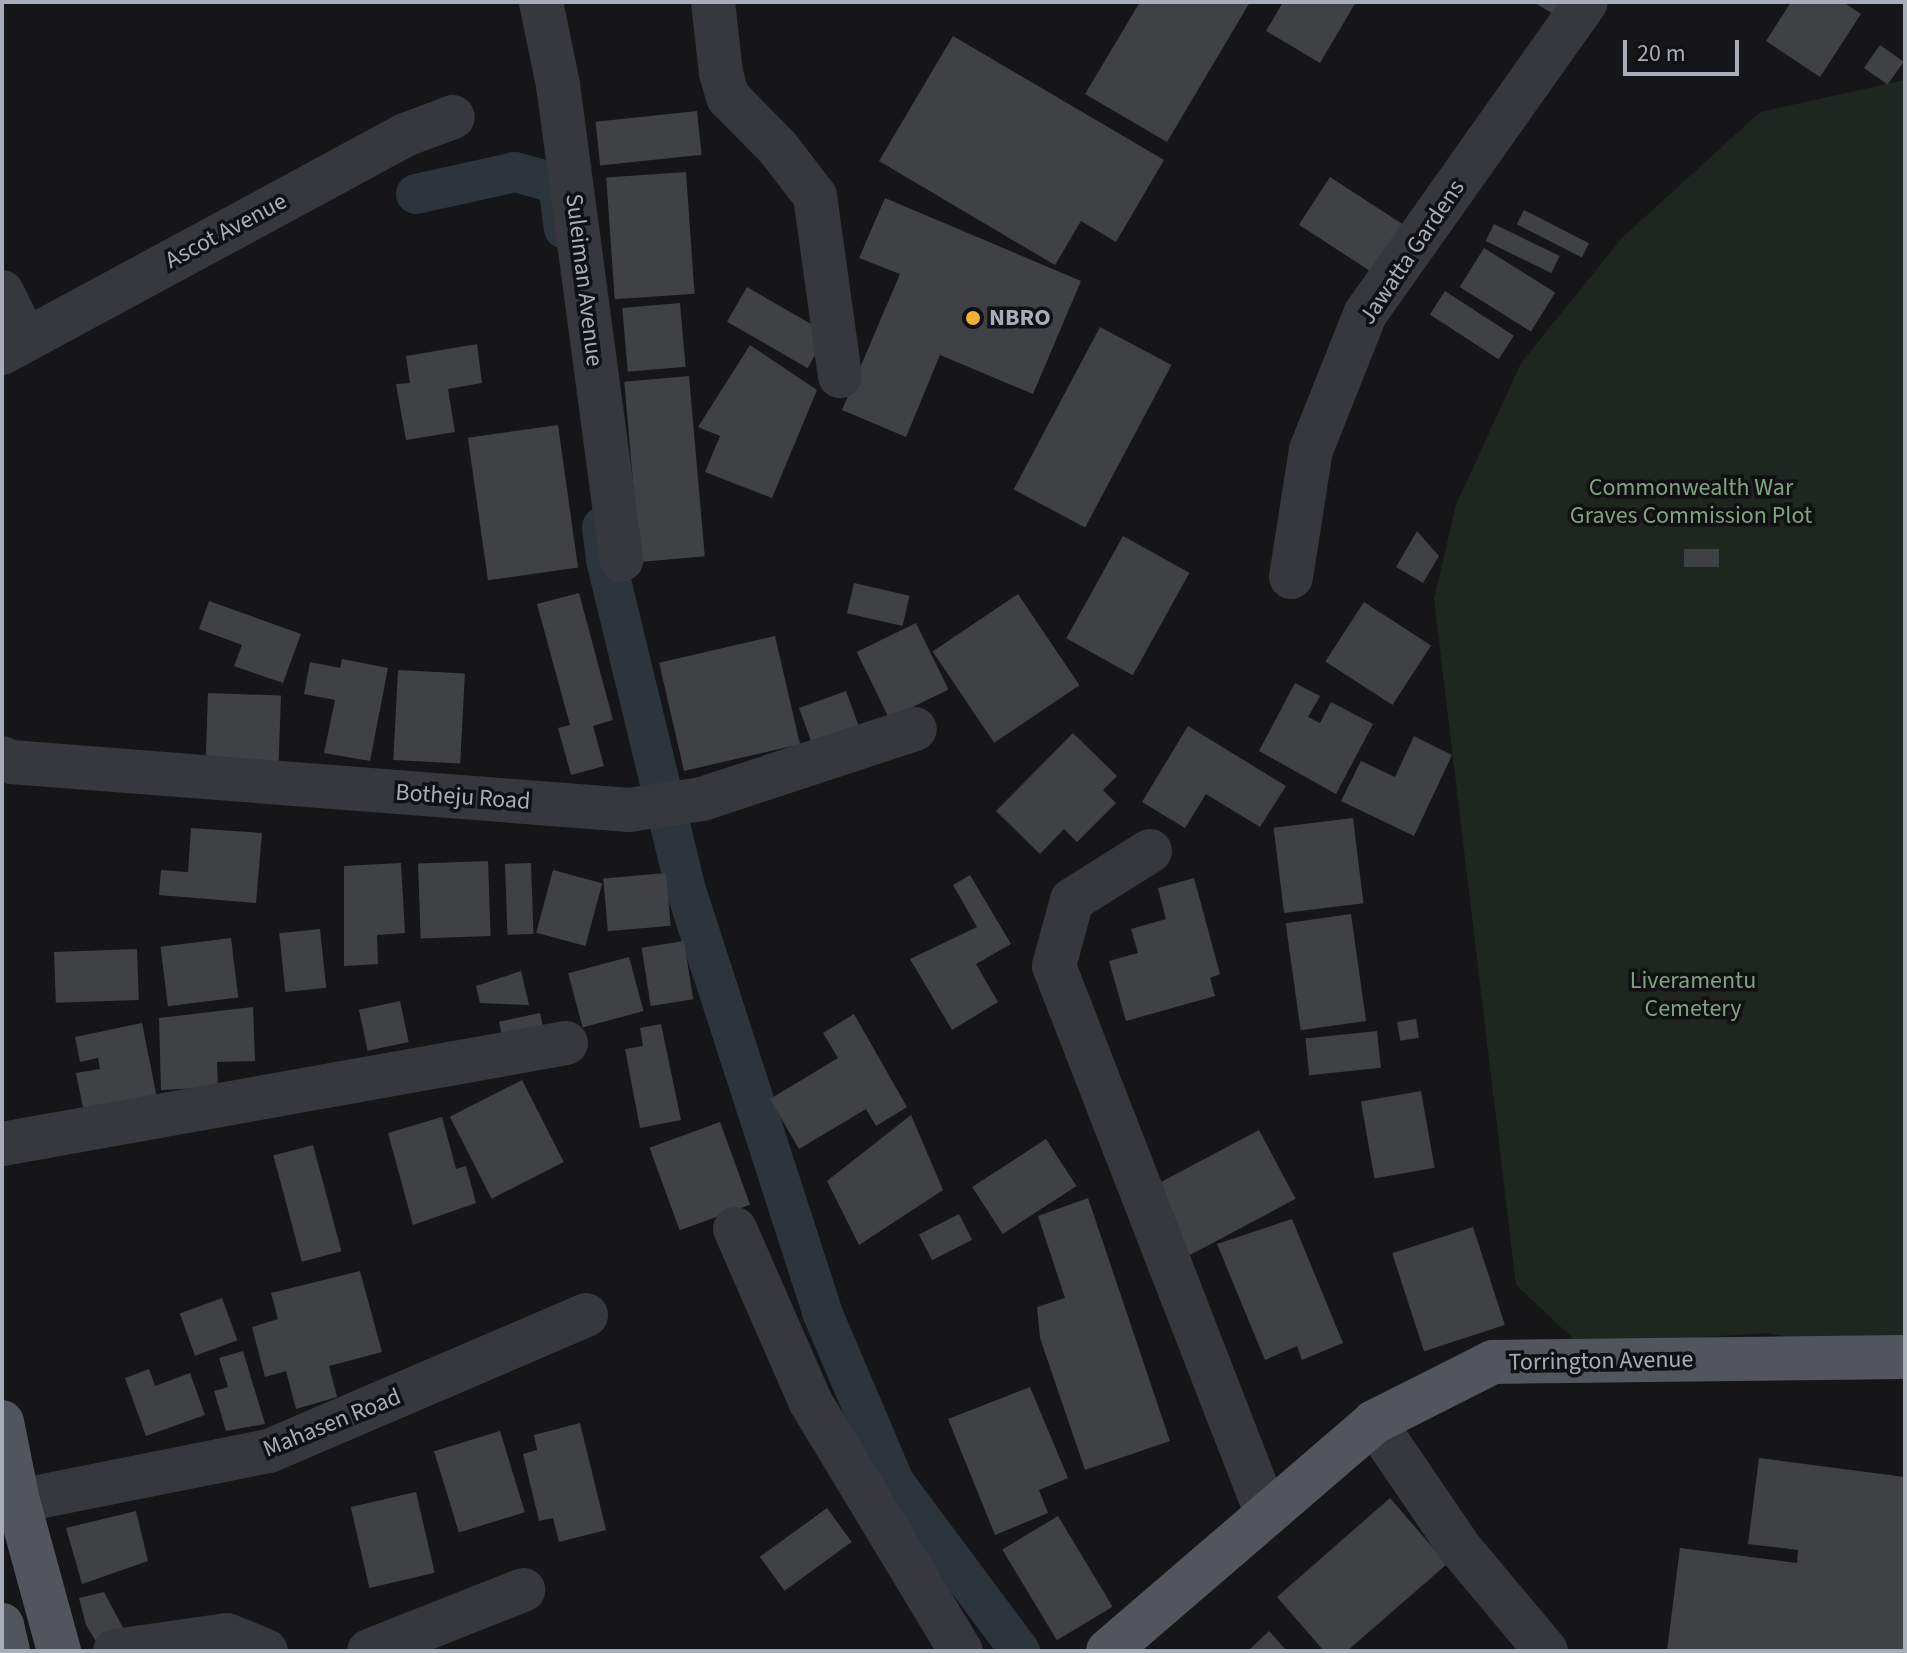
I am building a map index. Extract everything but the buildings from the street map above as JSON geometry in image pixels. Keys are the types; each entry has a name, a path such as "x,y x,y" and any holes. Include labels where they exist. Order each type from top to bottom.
{"main road":[{"name":"Torrington Avenue","path":"1108,1651 1374,1422 1493,1362 1905,1357"},
{"path":"2,1422 18,1501 59,1651"},
{"path":"2,1625 8,1651"}],"street":[{"name":"Suleiman Avenue","path":"541,2 558,85 621,560"},
{"path":"713,2 721,73 728,97 778,148 815,196 840,376"},
{"name":"Jawatta Gardens","path":"1291,577 1311,450 1365,314 1586,2"},
{"name":"Ascot Avenue","path":"14,346 405,135 453,117"},
{"path":"2,292 14,346"},
{"name":"Botheju Road","path":"2,758 27,764 629,810 702,799 915,729"},
{"path":"1150,851 1072,900 1054,966 1266,1512"},
{"path":"2,1144 566,1043"},
{"path":"735,1229 810,1401 961,1651"},
{"name":"Mahasen Road","path":"18,1501 269,1451 586,1315"},
{"path":"1374,1422 1460,1548 1538,1647"},
{"path":"369,1651 523,1590"},
{"path":"115,1651 227,1635 266,1651"}],"green space":[{"path":"1905,80 1905,1353 1881,1356 1768,1333 1580,1345 1516,1285 1434,599 1456,505 1521,363 1622,238 1760,112"}],"waterway":[{"path":"416,194 515,172 558,184 564,229"},
{"path":"602,527 606,560 686,890 822,1312 894,1482 1020,1651"}],"place":[{"name":"NBRO","path":"973,318"}],"park label":[{"name":"Commonwealth War Graves Commission Plot","path":"1691,502"},
{"name":"Liveramentu Cemetery","path":"1693,995"}]}
